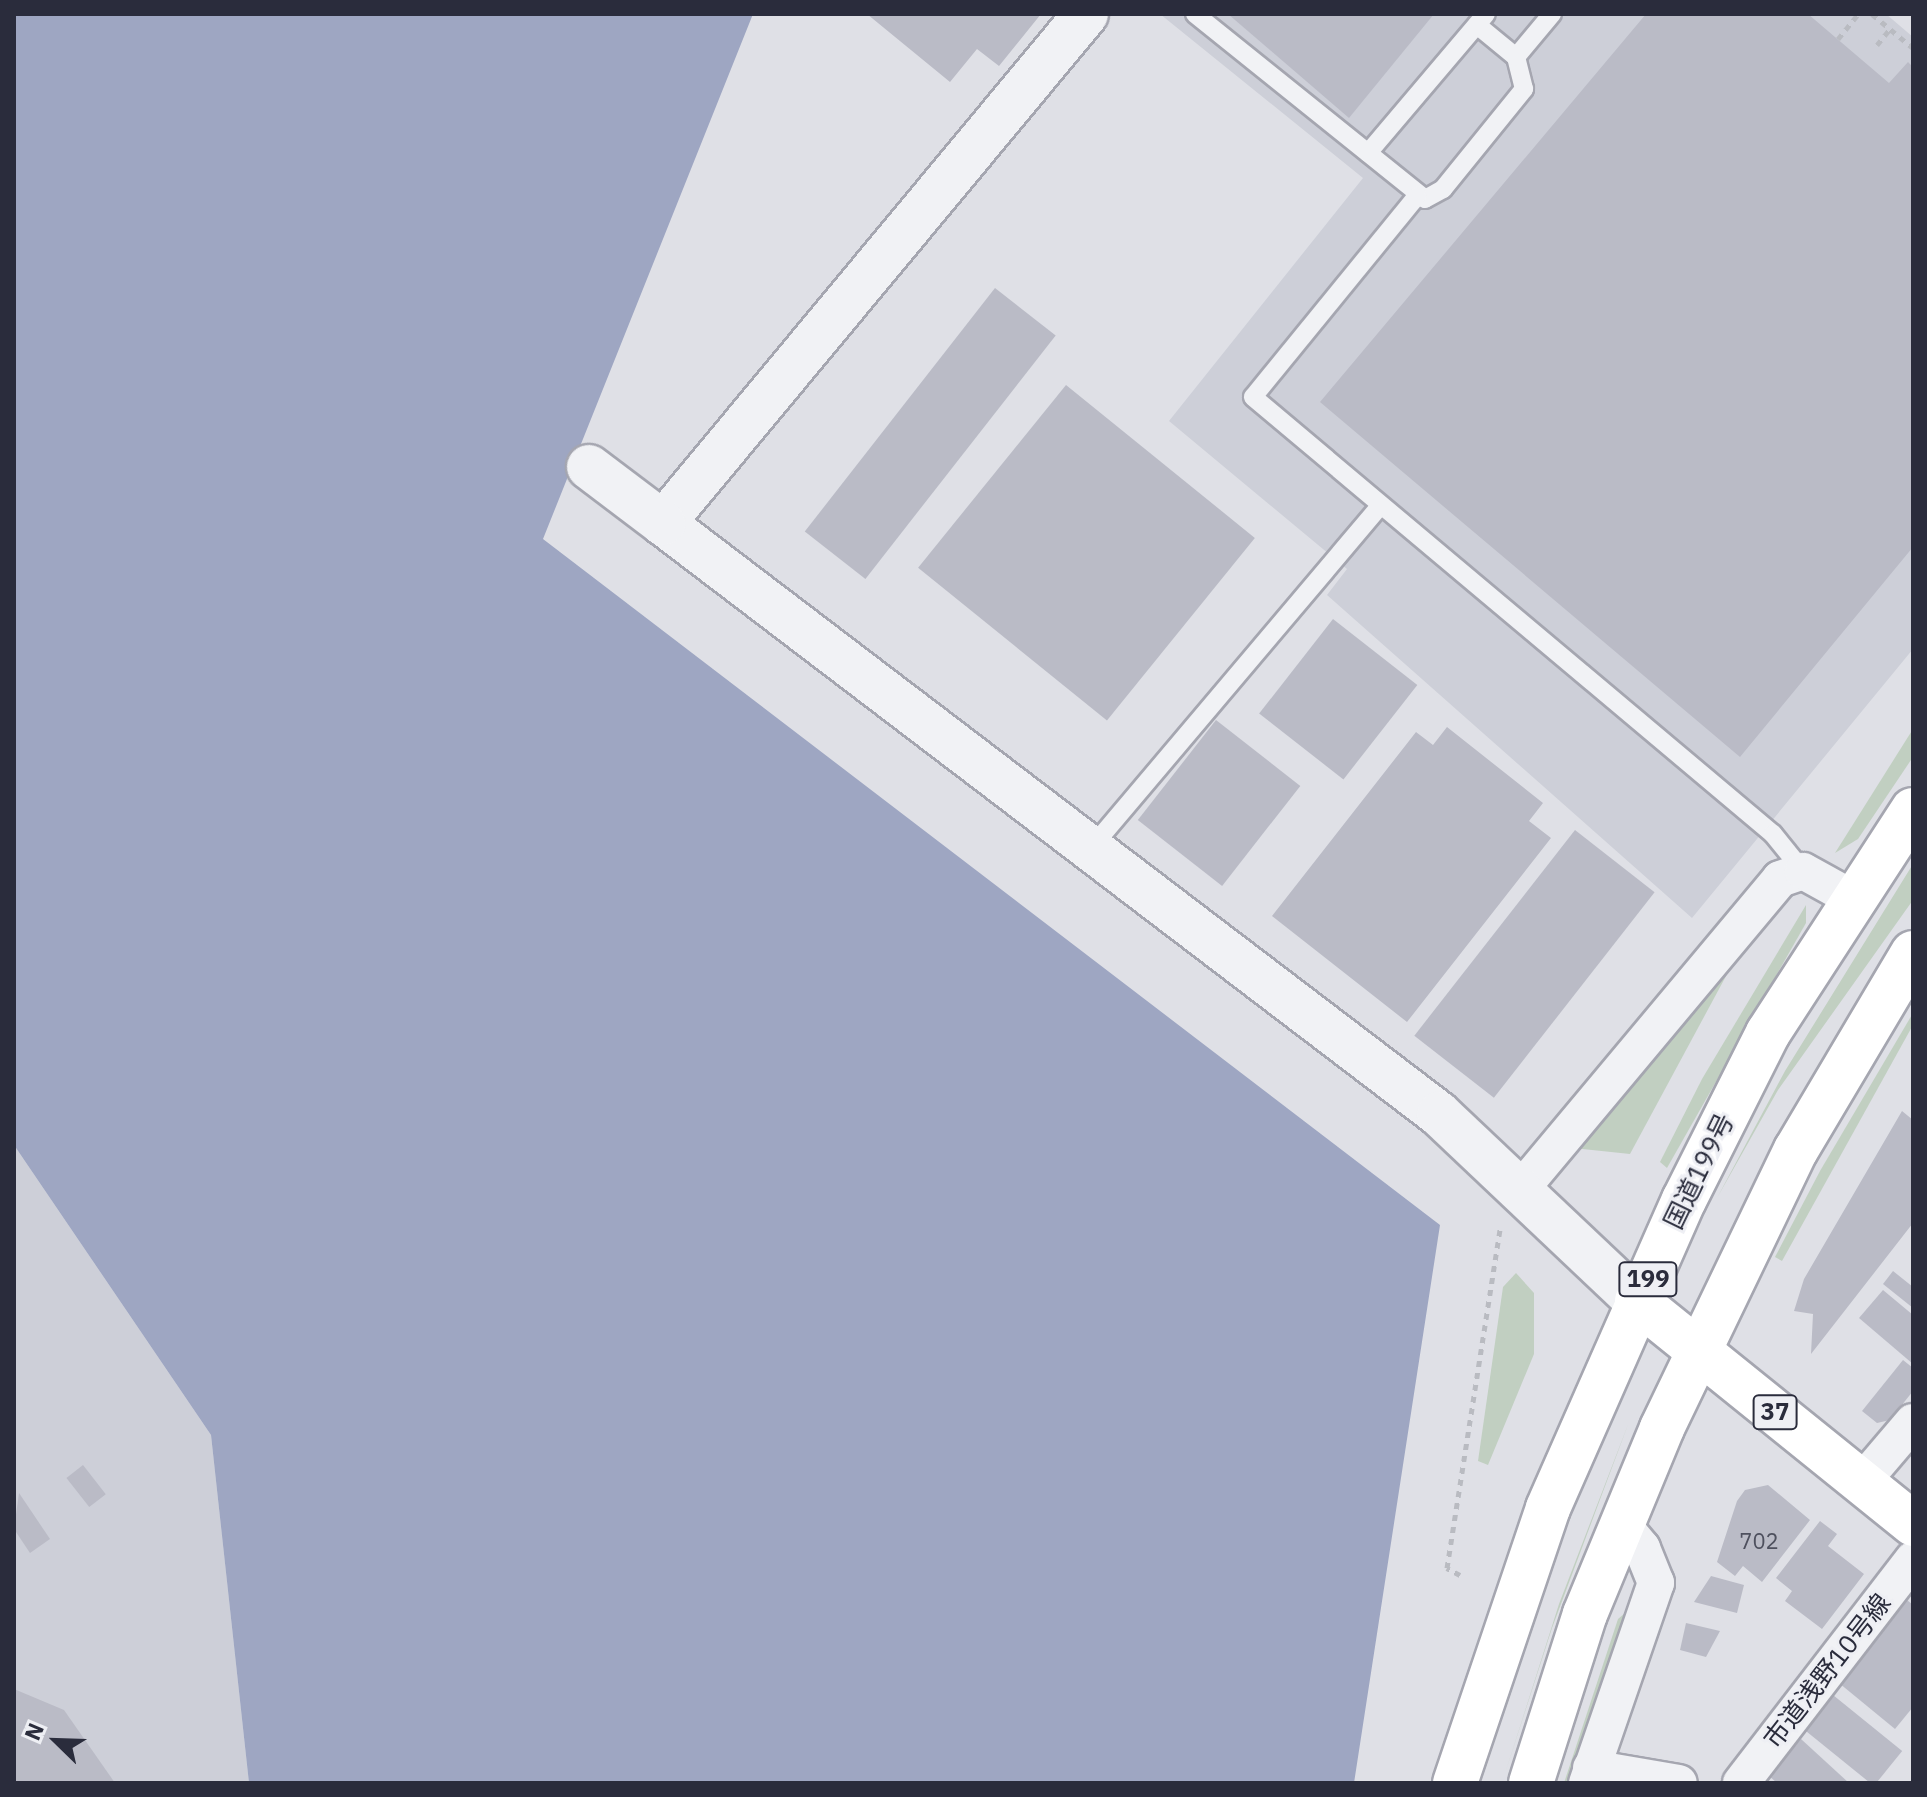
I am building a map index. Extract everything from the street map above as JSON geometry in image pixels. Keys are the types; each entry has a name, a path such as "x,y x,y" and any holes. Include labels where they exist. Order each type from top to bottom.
{"main road":[{"name":"国道199号","path":"1455,1783 1515,1596 1637,1301 1768,1033 1852,898 1913,810"},
{"path":"1531,1783 1585,1614 1620,1522 1698,1350 1796,1150 1913,953"},
{"name":"37","path":"1637,1301 1913,1524"}],"street":[{"path":"663,523 1086,14"},
{"path":"589,467 1439,1114 1637,1301"},
{"path":"1521,1189 1780,879 1803,871 1852,898"},
{"path":"1861,1483 1913,1422"},
{"path":"1620,1522 1653,1568 1649,1604 1589,1776 1679,1783"},
{"name":"市道浅野10号線","path":"1741,1783 1913,1560"},
{"path":"1585,1614 1617,1590 1649,1604"}],"lane":[{"path":"1195,14 1417,196 1436,196 1524,89 1516,57 1481,19 1368,153"},
{"path":"1516,57 1552,14"},
{"path":"1417,196 1253,397 1773,834 1803,871"},
{"path":"1090,848 1381,505"}],"path":[{"path":"1838,39 1858,14"},
{"path":"1872,14 1913,48"},
{"path":"1877,45 1890,29"},
{"path":"1460,1575 1447,1568 1500,1228"}],"shaded area":[{"path":"1160,14 1886,14 1913,37 1913,649 1692,918 1327,595 1347,569 1169,421 1363,178"},
{"path":"14,1145 211,1435 249,1783 14,1783"}],"green space":[{"path":"1913,729 1913,757 1858,839 1835,853"},
{"path":"1913,864 1913,900 1778,1090 1717,1198 1785,1071"},
{"path":"1806,905 1806,923 1667,1168 1660,1162 1702,1079"},
{"path":"1746,939 1630,1154 1573,1148"},
{"path":"1913,1013 1913,1025 1782,1261 1775,1257 1820,1171"},
{"path":"1516,1273 1534,1293 1534,1354 1488,1465 1478,1461 1503,1287"},
{"path":"1629,1422 1552,1628 1502,1783 1559,1604"},
{"path":"1625,1613 1572,1783 1564,1783 1618,1619"}],"water":[{"path":"14,14 753,14 543,539 1440,1225 1354,1783 249,1783 211,1435 14,1145"}],"building":[{"path":"867,14 1041,14 999,66 977,49 950,82"},
{"path":"1228,14 1434,14 1349,118"},
{"path":"1646,14 1808,14 1889,83 1908,62 1913,67 1913,547 1740,757 1320,402"},
{"path":"995,288 1056,335 865,579 805,531"},
{"path":"1066,385 1255,538 1107,721 918,568"},
{"path":"1333,619 1417,685 1343,779 1259,714"},
{"path":"1216,720 1300,786 1222,886 1138,820"},
{"path":"1447,727 1543,803 1529,821 1551,838 1407,1022 1272,916 1416,732 1433,745"},
{"path":"1575,830 1655,892 1494,1098 1414,1036"},
{"path":"1902,1111 1913,1120 1913,1223 1811,1354 1813,1314 1794,1311 1804,1279"},
{"path":"1893,1271 1913,1287 1913,1308 1883,1284"},
{"path":"1883,1290 1913,1315 1913,1364 1859,1318"},
{"path":"1903,1360 1913,1368 1913,1391 1890,1420 1877,1423 1862,1411"},
{"path":"83,1465 106,1494 89,1507 66,1478"},
{"path":"1768,1485 1810,1520 1762,1582 1743,1566 1735,1576 1717,1562 1737,1501 1745,1490"},
{"path":"19,1493 50,1539 30,1553 14,1529"},
{"path":"1820,1521 1837,1534 1828,1546 1864,1574 1822,1629 1785,1601 1792,1591 1776,1578"},
{"path":"1711,1576 1744,1585 1737,1613 1694,1602"},
{"path":"1907,1600 1913,1605 1913,1707 1895,1729 1839,1683"},
{"path":"1686,1623 1720,1631 1706,1657 1680,1650"},
{"path":"14,1689 64,1710 115,1783 16,1783"},
{"path":"1833,1695 1902,1751 1876,1783 1870,1783 1805,1730"},
{"path":"1801,1739 1849,1783 1777,1783 1768,1775"}]}
